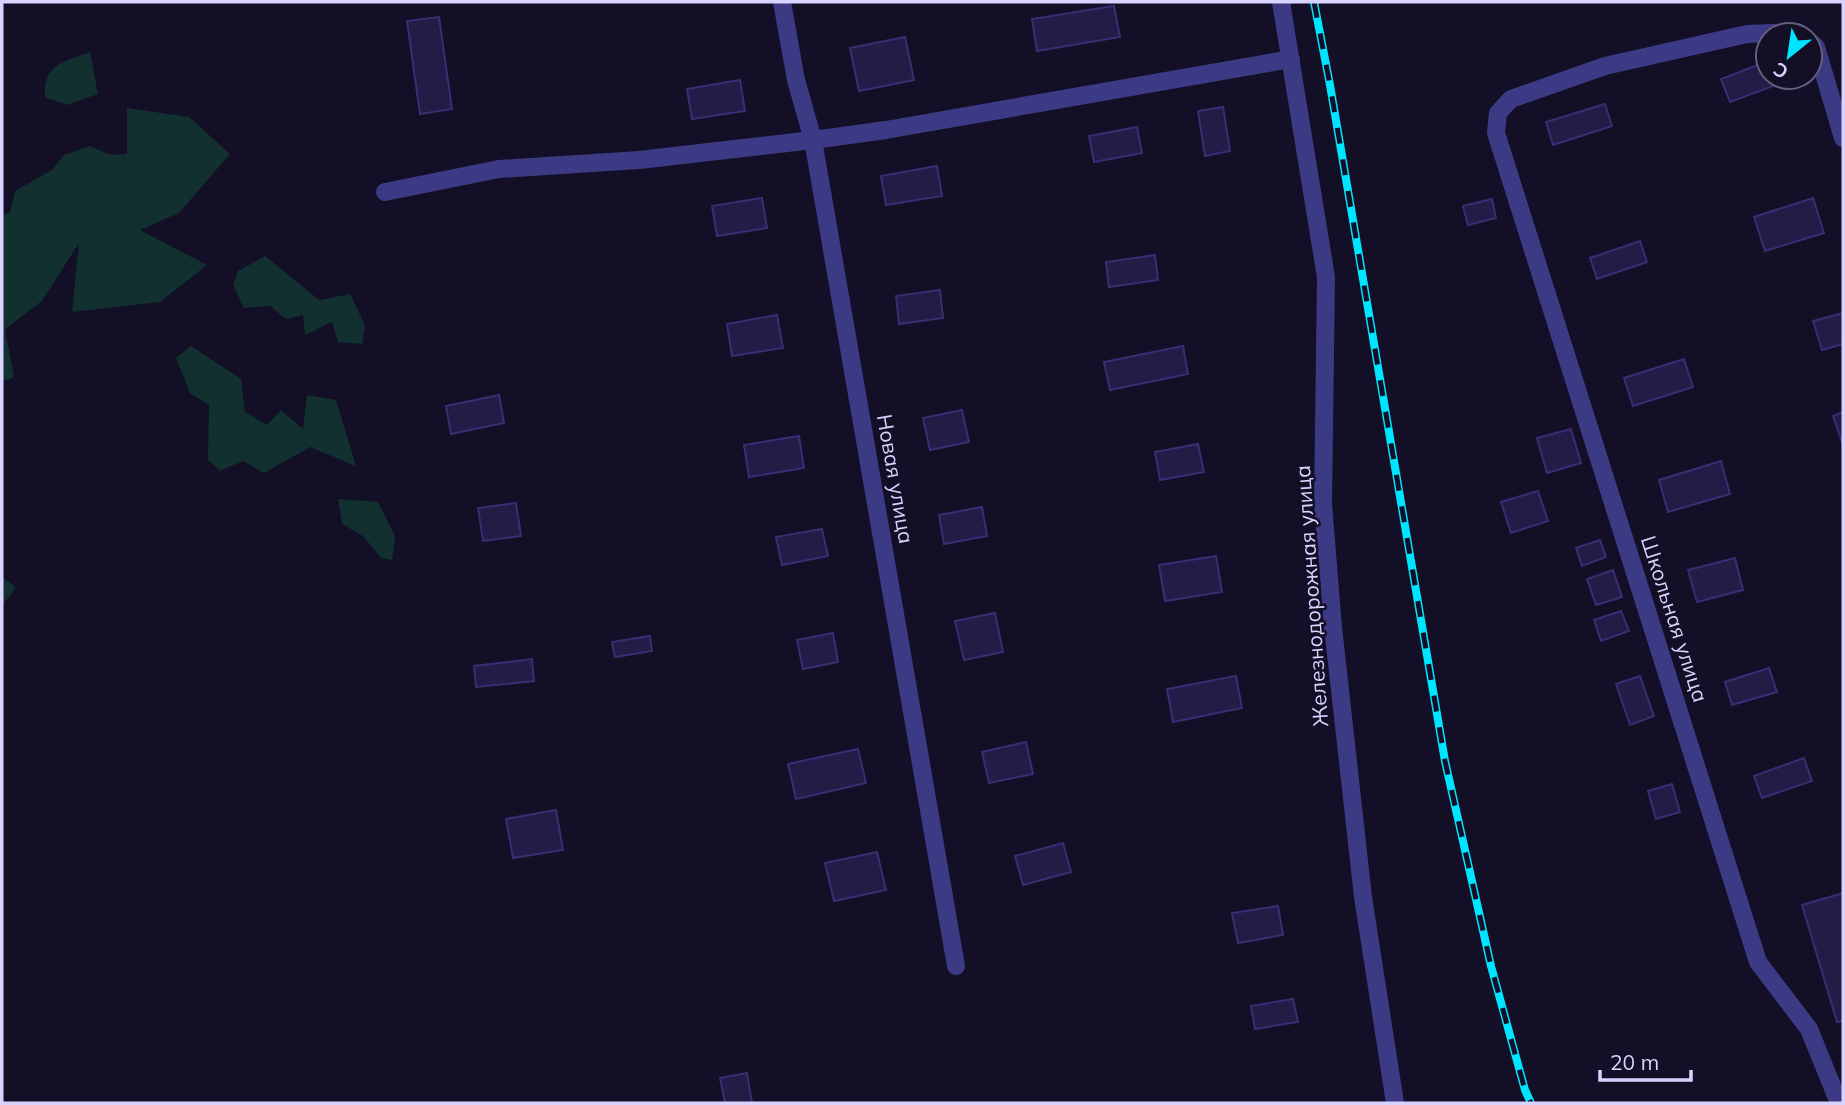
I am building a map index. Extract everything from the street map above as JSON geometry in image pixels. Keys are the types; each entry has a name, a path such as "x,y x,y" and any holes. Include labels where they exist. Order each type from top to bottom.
{"street":[{"name":"Новая улица","path":"782,2 796,80 813,140 956,966"},
{"name":"Железнодорожная улица","path":"1281,2 1326,277 1323,504 1333,627 1363,897 1395,1103"},
{"name":"Школьная улица","path":"1754,34 1605,66 1511,99 1498,113 1496,133 1758,962 1809,1029 1839,1103"},
{"path":"385,192 499,169 639,160 899,128 1291,59"},
{"path":"1824,79 1843,138"}],"green space":[{"path":"90,52 98,94 67,105 45,97 48,77 57,66"},
{"path":"127,108 189,117 230,154 179,213 140,230 207,265 160,302 72,312 79,243 42,301 5,329 14,377 2,382 2,216 10,212 15,191 52,170 64,155 89,146 111,155 127,154"},
{"path":"265,256 319,300 350,294 365,325 362,344 338,342 332,322 305,335 303,315 286,319 270,306 244,308 233,285 238,271"},
{"path":"191,346 241,379 245,412 267,425 281,410 303,429 307,395 336,400 356,466 310,447 264,473 243,461 220,471 208,460 209,405 190,393 176,358"},
{"path":"338,499 378,502 395,536 392,560 381,558 363,536 342,524"},
{"path":"2,577 16,587 2,606"}],"building":[{"path":"1114,6 1120,37 1037,51 1032,19"},
{"path":"439,17 452,109 420,114 407,21"},
{"path":"905,37 914,80 859,91 850,48"},
{"path":"1754,66 1754,91 1760,91 1730,102 1721,79"},
{"path":"740,80 745,111 692,119 687,89"},
{"path":"1605,104 1612,126 1553,145 1546,122"},
{"path":"1223,107 1230,151 1205,156 1198,111"},
{"path":"1137,127 1142,153 1094,162 1089,136"},
{"path":"937,166 942,196 886,205 881,176"},
{"path":"762,198 767,228 717,236 712,206"},
{"path":"1813,198 1824,233 1765,251 1754,217"},
{"path":"1492,199 1496,218 1468,225 1463,206"},
{"path":"1640,241 1647,262 1597,279 1590,258"},
{"path":"1155,255 1158,280 1109,287 1106,262"},
{"path":"940,290 943,318 899,324 896,296"},
{"path":"1843,313 1843,344 1822,350 1813,321"},
{"path":"777,315 783,348 732,356 727,324"},
{"path":"1183,346 1188,374 1110,390 1104,362"},
{"path":"1684,359 1693,387 1633,406 1624,378"},
{"path":"499,395 504,423 451,434 446,406"},
{"path":"962,410 969,442 930,450 923,418"},
{"path":"1843,412 1843,442 1842,442 1833,416"},
{"path":"1571,429 1581,463 1547,473 1537,438"},
{"path":"799,436 804,468 749,477 744,445"},
{"path":"1198,444 1204,472 1160,480 1155,452"},
{"path":"1721,461 1730,494 1668,512 1659,480"},
{"path":"1538,491 1548,521 1511,533 1501,502"},
{"path":"516,503 521,536 483,541 478,508"},
{"path":"982,507 987,536 944,544 939,515"},
{"path":"822,529 828,556 782,565 776,537"},
{"path":"1600,540 1606,557 1582,566 1576,548"},
{"path":"1216,556 1222,592 1165,601 1159,565"},
{"path":"1735,558 1743,590 1697,602 1688,570"},
{"path":"1613,570 1622,597 1596,605 1587,579"},
{"path":"1621,611 1629,631 1601,641 1594,620"},
{"path":"995,613 1003,652 964,660 955,621"},
{"path":"833,633 838,662 803,669 797,640"},
{"path":"650,636 652,651 615,657 612,642"},
{"path":"532,659 534,681 476,687 474,666"},
{"path":"1769,668 1777,692 1732,705 1725,682"},
{"path":"1236,676 1242,708 1173,722 1167,689"},
{"path":"1640,676 1654,716 1630,725 1616,684"},
{"path":"1026,742 1033,774 989,783 982,752"},
{"path":"858,749 866,783 796,799 788,764"},
{"path":"1804,758 1812,781 1762,798 1754,776"},
{"path":"1672,784 1680,812 1656,819 1648,791"},
{"path":"556,810 563,850 513,858 506,819"},
{"path":"1063,843 1071,872 1023,885 1015,856"},
{"path":"877,852 886,890 834,901 825,863"},
{"path":"1843,893 1843,1021 1837,1022 1802,905"},
{"path":"1278,906 1283,935 1238,943 1232,913"},
{"path":"1293,999 1298,1022 1255,1029 1251,1006"},
{"path":"747,1073 752,1103 725,1103 720,1078"}],"railway":[{"path":"1314,2 1445,761 1491,966 1525,1090 1531,1103"}]}
